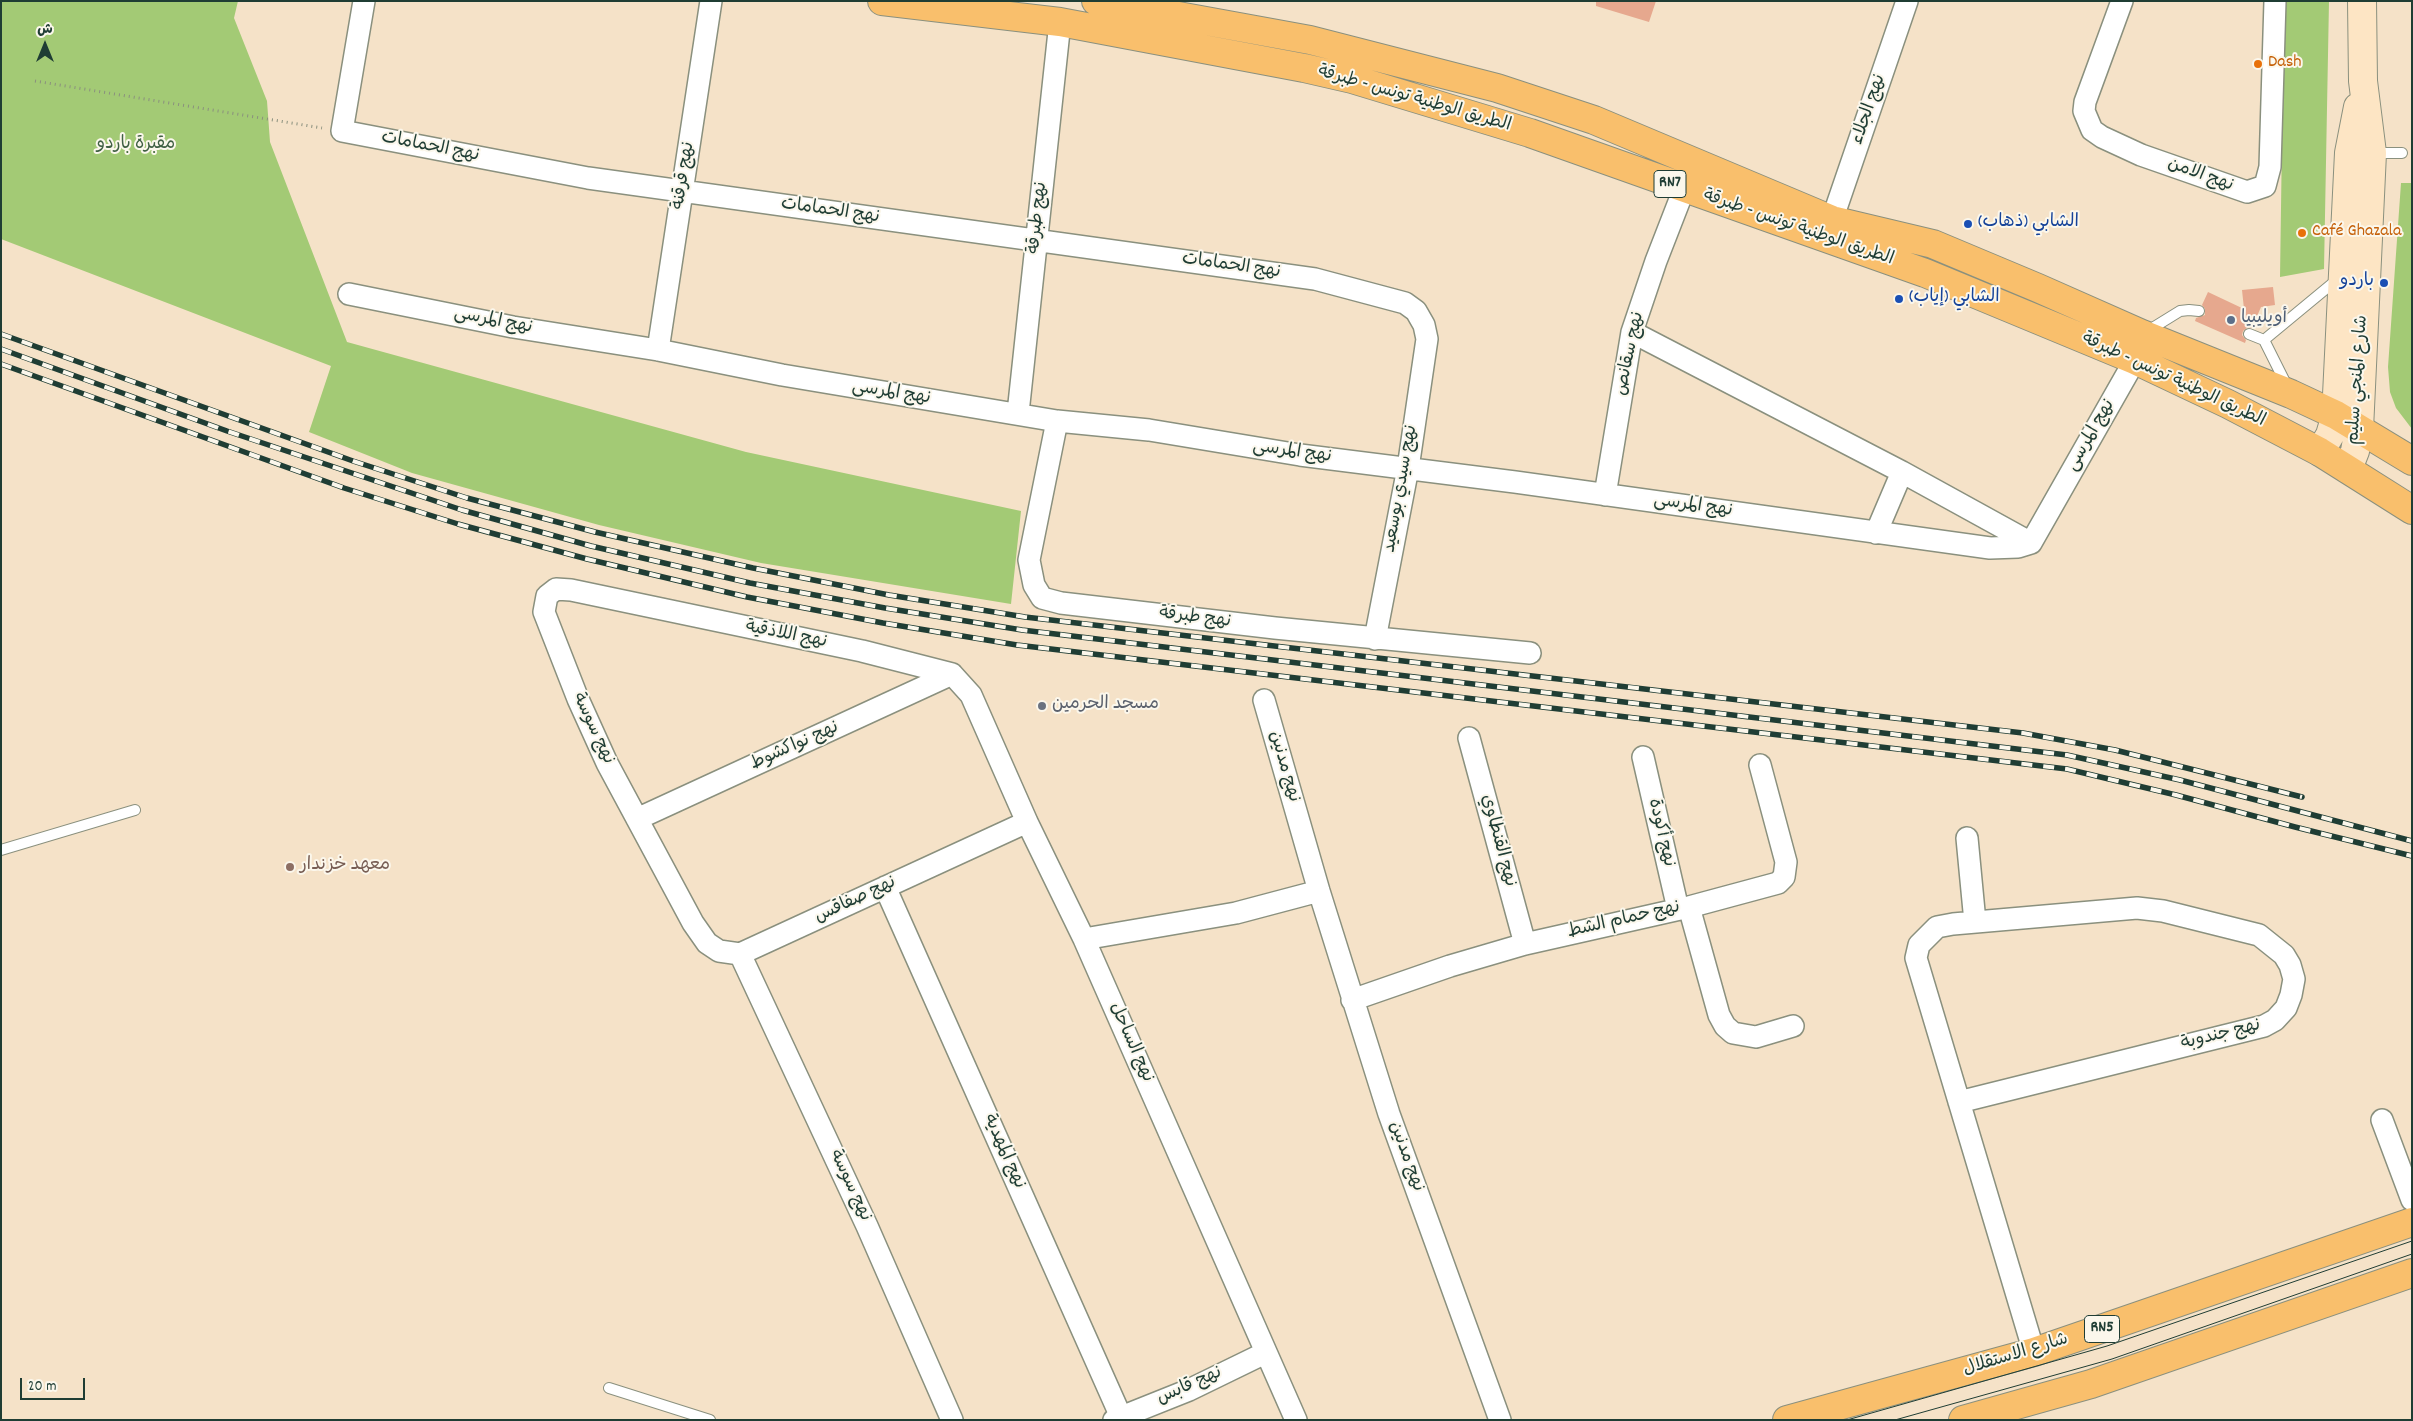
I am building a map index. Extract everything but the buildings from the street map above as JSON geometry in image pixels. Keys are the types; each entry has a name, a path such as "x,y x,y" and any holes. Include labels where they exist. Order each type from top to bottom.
{"main road":[{"name":"الطريق الوطنية تونس - طبرقة","path":"882,1 1060,22 1304,68 1352,79 1530,134 1925,274 2135,360 2228,404 2320,452 2412,510"},
{"name":"الطريق الوطنية تونس - طبرقة","path":"1096,1 1310,40 1497,88 1594,120 1832,220 1933,244 2142,334 2291,394 2347,422 2412,461"},
{"name":"شارع المنجي سليم","path":"2320,452 2330,435 2347,422 2363,81 2362,1"},
{"name":"شارع المنجي سليم","path":"2348,469 2356,451 2347,422 2341,276 2360,153"},
{"name":"شارع الاستقلال","path":"1787,1420 2034,1352 2412,1222"},
{"path":"1963,1420 2091,1384 2412,1273"}],"street":[{"path":"342,131 364,1"},
{"name":"نهج قرقنة","path":"658,350 711,1"},
{"name":"نهج الجلاء","path":"1832,220 1907,1"},
{"name":"نهج الامن","path":"2122,1 2085,102 2084,111 2092,130 2102,138 2141,155 2247,192 2264,186 2270,167 2274,1"},
{"name":"نهج طبرقة","path":"1018,413 1060,22"},
{"name":"نهج الحمامات","path":"342,131 588,178 1324,282 1405,303 1416,311 1424,325 1427,339"},
{"name":"نهج سقانص","path":"1605,495 1632,332 1684,189"},
{"name":"نهج المرسى","path":"349,294 513,327 658,350 899,396 1018,413 1057,421 1149,430 1300,455 1408,468 1990,548 2018,547 2031,543 2135,360"},
{"path":"1632,332 1902,472 2031,543"},
{"name":"نهج سيدي بوسعيد","path":"1374,639 1408,468 1427,339"},
{"name":"نهج طبرقة","path":"1057,421 1029,560 1034,585 1042,598 1061,603 1374,639 1530,653"},
{"path":"1876,533 1902,472"},
{"name":"نهج سوسة","path":"619,601 556,589 547,596 544,612 590,730 692,923 707,943 719,951 740,954 867,1226 952,1420"},
{"name":"نهج اللاذقية","path":"619,601 862,651 952,674"},
{"name":"نهج نواكشوط","path":"637,819 952,674"},
{"name":"نهج الساحل","path":"952,674 971,695 1027,822 1084,940 1296,1420"},
{"name":"نهج مدنين","path":"1264,700 1319,891 1389,1114 1500,1420"},
{"name":"نهج القنطاوي","path":"1469,738 1525,944"},
{"name":"نهج أكودة","path":"1643,757 1683,908 1719,1015 1725,1026 1733,1033 1756,1037 1793,1026"},
{"name":"نهج حمام الشط","path":"1352,1000 1450,966 1525,944 1683,908 1773,885 1784,877 1786,867 1760,764"},
{"name":"نهج صفاقس","path":"740,954 1027,822"},
{"path":"1967,838 1975,922"},
{"name":"نهج المهدية","path":"885,888 1118,1418"},
{"path":"1084,940 1236,913 1319,891"},
{"name":"نهج جندوبة","path":"1959,1102 2264,1026 2275,1020 2286,1008 2294,979 2290,964 2284,955 2259,935 2163,911 2137,908 1975,922 1937,928 1919,945 1916,958 1959,1102 2034,1352"},
{"path":"2382,1120 2412,1200"},
{"name":"نهج قابس","path":"1118,1418 1188,1390 1266,1353"}],"lane":[{"path":"2360,153 2402,154"},
{"path":"2264,340 2341,276"},
{"path":"2142,334 2180,311 2199,311"},
{"path":"2249,334 2264,340 2291,394"},
{"path":"1,850 135,810"},
{"path":"609,1388 710,1420"}],"path":[{"path":"35,82 342,131"}],"green space":[{"name":"مقبرة باردو","path":"1,1 238,1 234,18 267,101 270,142 347,342 746,452 1021,511 1011,604 761,563 599,525 412,473 309,432 331,366 1,239"},
{"path":"2284,1 2329,1 2324,269 2280,277"},
{"path":"2401,183 2412,183 2412,429 2396,408 2390,392 2388,367"}],"tram line":[{"path":"1847,1420 2107,1346 2412,1241"},
{"path":"1895,1420 2112,1359 2412,1254"}],"railway":[{"path":"1,334 353,461 467,498 595,532 753,568 889,595 1025,617 2023,733 2115,750 2302,797"},
{"path":"1,349 227,431 462,510 591,546 750,583 885,608 1022,630 2067,755 2180,780 2412,841"},
{"path":"1,364 344,488 458,524 587,559 747,597 883,623 1017,645 2067,769 2412,856"}],"place":[{"name":"Dash","path":"2258,64"},
{"name":"الشابي (ذهاب)","path":"1968,224"},
{"name":"Café Ghazala","path":"2302,233"},
{"name":"باردو","path":"2384,283"},
{"name":"الشابي (إياب)","path":"1899,299"},
{"name":"أويليبيا","path":"2231,320"},
{"name":"مسجد الحرمين","path":"1042,706"},
{"name":"معهد خزندار","path":"290,867"}]}
